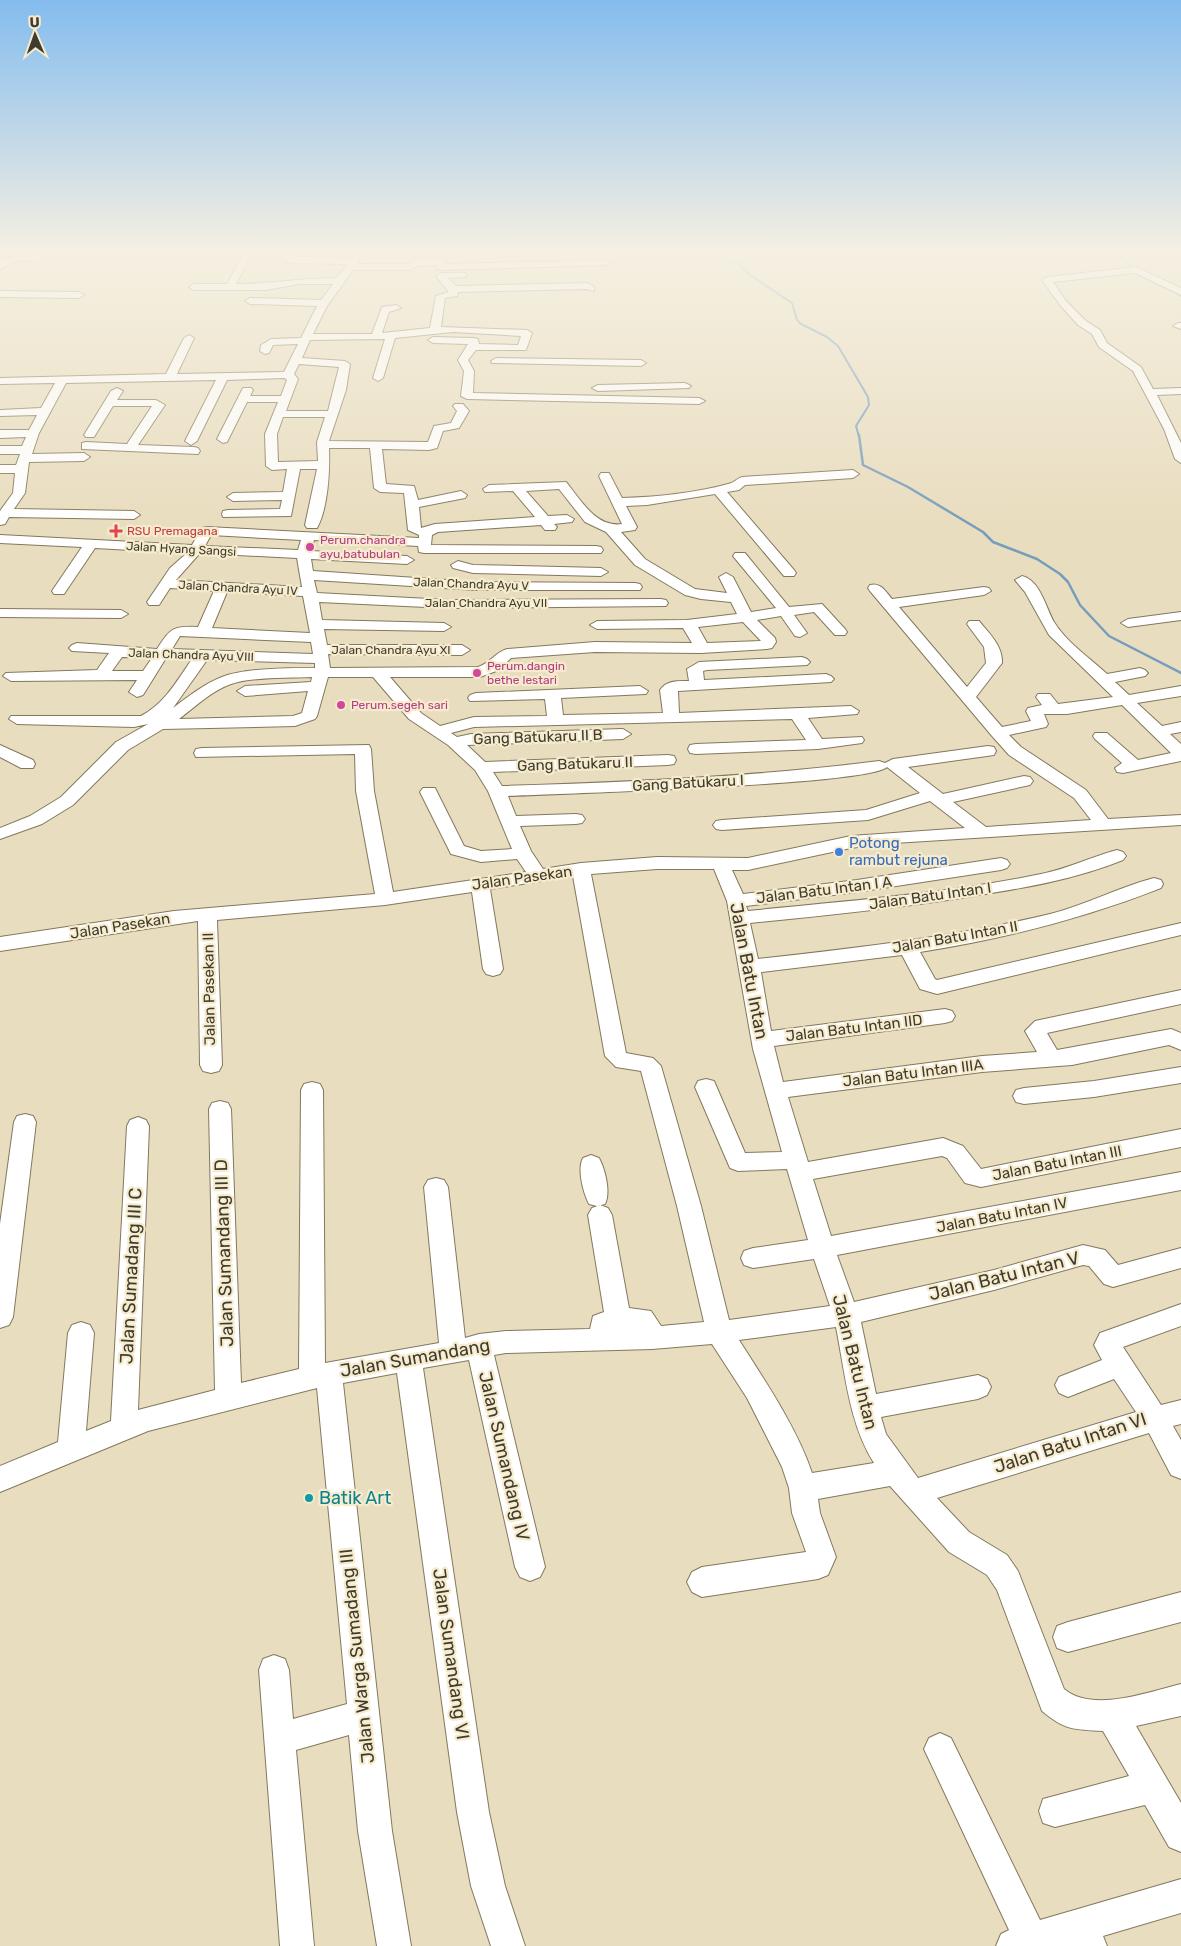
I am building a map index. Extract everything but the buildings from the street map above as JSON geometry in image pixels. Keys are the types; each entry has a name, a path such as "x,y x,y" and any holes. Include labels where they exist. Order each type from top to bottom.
{"street":[{"path":"170,378 186,344"},
{"path":"265,351 266,344"},
{"path":"288,375 303,344"},
{"path":"378,378 388,344"},
{"path":"474,344 464,356 473,360 569,364 641,362"},
{"path":"473,347 522,348 523,344"},
{"path":"1101,344 1138,369 1170,429 1181,459"},
{"path":"473,360 474,372 468,384 467,396 644,387 681,393 699,401"},
{"path":"17,718 134,722 304,719 312,712 320,655 303,555 320,493 324,465 324,444 344,376 343,362 296,361"},
{"path":"0,381 288,375 293,379 271,434 272,466 324,465"},
{"path":"0,469 87,446 130,448 193,446 223,377"},
{"path":"87,446 124,379"},
{"path":"3,517 19,493 23,464 33,433 62,381"},
{"path":"468,384 486,385"},
{"path":"642,402 644,387"},
{"path":"540,391 642,402 681,393"},
{"path":"540,391 530,409 541,410"},
{"path":"1150,392 1181,391"},
{"path":"223,439 245,394 285,399"},
{"path":"110,403 156,402 159,405 130,448"},
{"path":"324,444 376,446 432,445 438,428 456,426 463,411 459,406"},
{"path":"0,414 45,411"},
{"path":"279,414 332,414"},
{"path":"0,434 33,433"},
{"path":"376,446 380,488 410,489 415,530 430,531"},
{"path":"0,450 23,464"},
{"path":"0,482 23,464"},
{"path":"228,514 286,513 294,466"},
{"path":"618,502 647,501 718,490 735,487 742,481 853,474"},
{"path":"489,489 562,485 594,524 611,529 631,526 605,476"},
{"path":"516,487 547,525"},
{"path":"718,490 784,569 752,569"},
{"path":"411,506 461,495"},
{"path":"233,497 288,496"},
{"path":"3,517 134,515"},
{"path":"154,602 166,584 196,550 207,531 430,531 547,525 567,519"},
{"path":"611,529 640,562 690,592 701,595 736,598"},
{"path":"430,531 424,549 596,550"},
{"name":"Jalan Hyang Sangsi","path":"0,540 407,560"},
{"path":"59,591 91,544"},
{"path":"435,584 474,550"},
{"path":"740,556 800,633"},
{"path":"458,565 474,569 601,572"},
{"path":"459,586 474,569"},
{"name":"Jalan Chandra Ayu V","path":"306,575 459,586 635,587"},
{"path":"137,692 176,632 203,632 320,655 379,674 480,672 494,667 504,655 511,653 585,648 701,648 767,644 768,638 746,617 726,577"},
{"path":"1022,580 1032,590 1049,627 1181,754"},
{"name":"Jalan Chandra Ayu IV","path":"166,584 310,594"},
{"path":"203,632 222,588"},
{"path":"875,588 998,733 1023,756 1080,794 1103,824"},
{"path":"890,604 984,591"},
{"name":"Jalan Chandra Ayu VII","path":"310,594 448,604 661,603"},
{"path":"598,625 687,624 818,607 840,632"},
{"path":"0,613 121,614"},
{"path":"1128,623 1181,616"},
{"path":"687,624 696,634 701,648"},
{"path":"968,696 994,663 995,658 992,649 974,624"},
{"path":"0,834 36,820 67,801 111,756 152,722 229,679 251,675 320,655 444,627"},
{"path":"77,648 116,649 118,652"},
{"name":"Jalan Chandra Ayu XI","path":"320,655 462,650"},
{"name":"Jalan Chandra Ayu VIII","path":"101,675 118,652 202,655 320,655"},
{"path":"152,722 182,688 202,655"},
{"path":"245,690 320,655"},
{"path":"697,685 695,669 704,665 802,662"},
{"path":"379,674 416,716 454,742 481,767 497,791 511,820 522,852 538,875"},
{"path":"1103,679 1140,674"},
{"path":"11,676 147,676"},
{"path":"671,717 668,690 670,687 826,679"},
{"path":"998,733 1038,725 1040,722 1034,711 1049,702 1067,709 1181,691"},
{"path":"476,698 640,692"},
{"path":"552,694 556,719"},
{"path":"438,731 474,722 797,715 852,711"},
{"path":"797,715 818,744"},
{"path":"1158,731 1181,727"},
{"name":"Gang Batukaru II B","path":"454,742 471,739 623,734"},
{"path":"1101,736 1128,767 1181,754"},
{"path":"696,748 818,744 856,740"},
{"path":"202,752 363,749 365,791 386,899"},
{"path":"0,750 27,764"},
{"name":"Gang Batukaru I","path":"497,791 729,781 817,775 988,751"},
{"name":"Gang Batukaru II","path":"481,767 668,760"},
{"path":"886,765 935,797 980,831"},
{"path":"722,825 868,815 935,797 1024,781"},
{"path":"429,792 456,850 473,857 522,852"},
{"path":"511,820 576,819"},
{"name":"Jalan Pasekan","path":"0,944 207,914 386,899 582,869 657,864 757,863 832,846 878,839 980,831 1181,820"},
{"name":"Jalan Batu Intan I","path":"738,910 894,902 1041,880 1094,865 1116,856"},
{"name":"Jalan Batu Intan","path":"721,864 738,910 763,1040 775,1091 822,1248 845,1315 857,1358 866,1408 875,1440 895,1472 959,1542 997,1565 1008,1581 1053,1700 1058,1706 1069,1713 1077,1715 1112,1716 1181,1700"},
{"name":"Jalan Batu Intan I A","path":"738,910 857,886 1001,864"},
{"path":"582,869 616,1056 624,1062 643,1063 650,1066 690,1206 719,1332 796,1463 803,1488 806,1513 822,1557 818,1566 702,1582"},
{"path":"480,884 493,969"},
{"name":"Jalan Batu Intan II","path":"750,967 908,947 1068,915 1122,898 1154,884"},
{"name":"Jalan Pasekan II","path":"207,914 211,1065"},
{"path":"908,947 926,984 937,987 1181,929"},
{"path":"1051,1058 1035,1031 1042,1026 1181,997"},
{"name":"Jalan Batu Intan IID","path":"763,1040 946,1016"},
{"name":"Jalan Batu Intan IIIA","path":"775,1091 982,1064 1072,1057 1170,1037 1181,1042"},
{"path":"1024,1096 1094,1089 1181,1075"},
{"name":"Jalan Batu Intan III","path":"706,1087 738,1162 798,1166 943,1147 955,1152 972,1177 981,1178 1181,1138"},
{"name":"Jalan Warga Sumadang III","path":"312,1090 320,1375 364,1715 375,1831 393,1942"},
{"name":"Jalan Sumandang III D","path":"220,1109 228,1397"},
{"path":"0,1317 26,1122"},
{"name":"Jalan Sumadang III C","path":"124,1426 138,1126"},
{"path":"591,1164 618,1318"},
{"name":"Jalan Batu Intan IV","path":"753,1258 822,1248 1181,1181"},
{"name":"Jalan Sumandang IV","path":"436,1187 466,1348 530,1567"},
{"name":"Jalan Batu Intan V","path":"845,1315 994,1280 1083,1255 1096,1257 1113,1277 1181,1258"},
{"name":"Jalan Sumandang","path":"0,1478 124,1426 228,1397 320,1375 408,1358 506,1342 652,1338 719,1332 845,1315"},
{"name":"Jalan Batu Intan VI","path":"914,1492 1155,1420 1108,1351 1107,1345 1109,1341 1181,1315"},
{"path":"604,1340 602,1324 618,1318 642,1319 650,1329 652,1338"},
{"path":"71,1449 81,1333"},
{"name":"Jalan Sumandang VI","path":"408,1358 473,1812 488,1886 508,1946"},
{"path":"1068,1385 1119,1365"},
{"path":"866,1408 978,1387"},
{"path":"1181,1412 1155,1420 1181,1466"},
{"path":"803,1488 895,1472"},
{"path":"1068,1637 1181,1607"},
{"path":"274,1670 297,1946"},
{"path":"279,1739 364,1715"},
{"path":"1112,1716 1181,1835"},
{"path":"940,1749 1022,1943 1085,1936 1181,1896"},
{"path":"1054,1811 1152,1787"}],"waterway":[{"path":"835,344 868,397 869,405 856,426 859,437"},
{"path":"859,435 863,465 908,487 983,532 993,542 1037,559 1060,574 1068,582 1080,605 1109,636 1181,673"}],"place":[{"name":"RSU Premagana","path":"116,531"},
{"name":"Perum.chandra ayu,batubulan","path":"310,547"},
{"name":"Perum.dangin bethe lestari","path":"477,673"},
{"name":"Perum.segeh sari","path":"341,705"},
{"name":"Potong rambut rejuna","path":"839,852"},
{"name":"Batik Art","path":"309,1498"}]}
